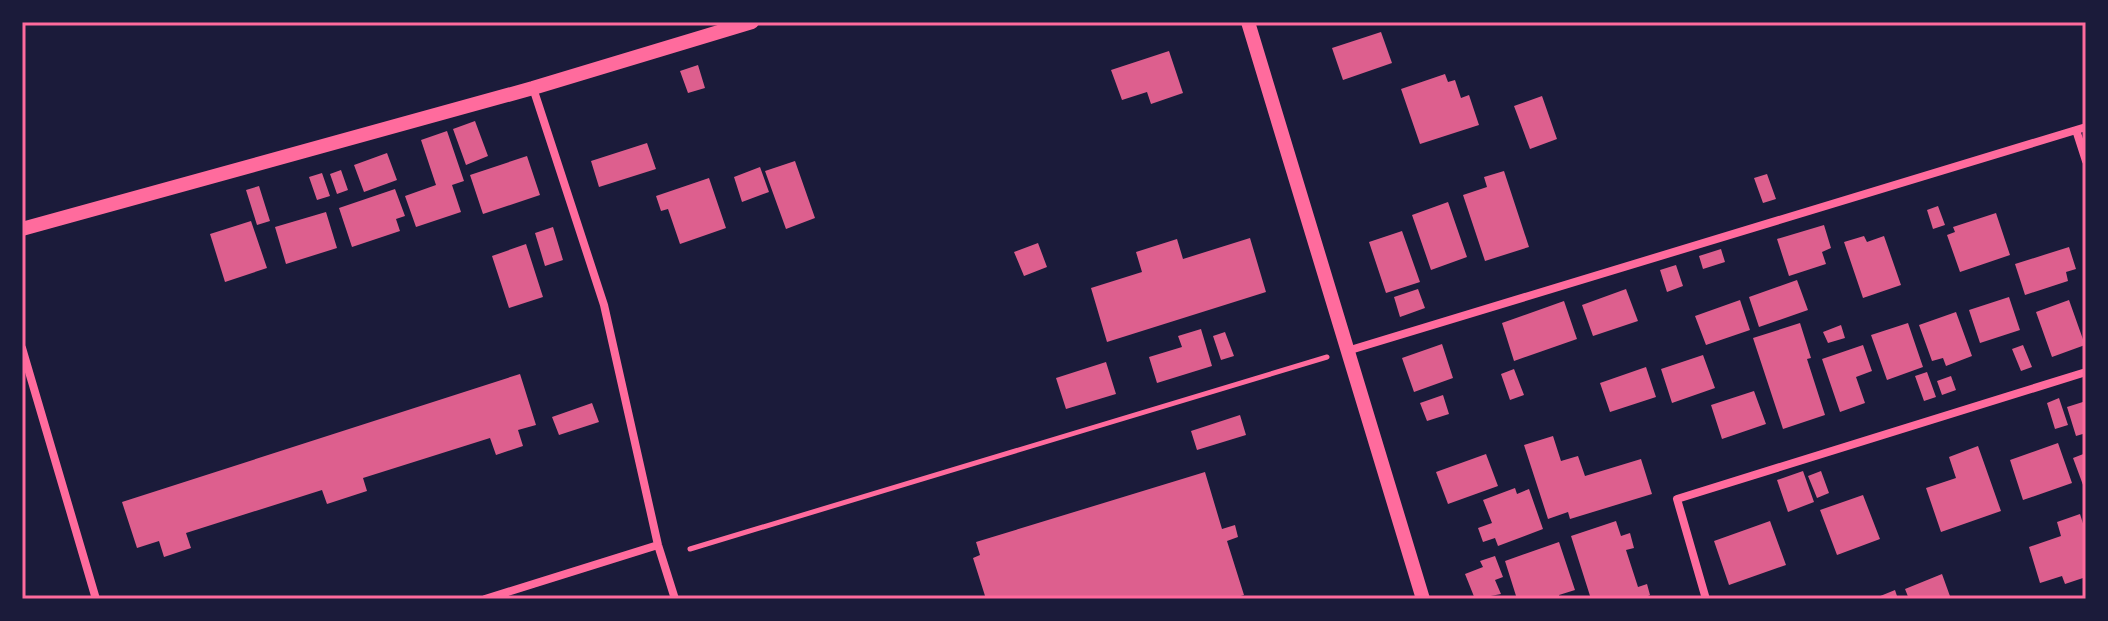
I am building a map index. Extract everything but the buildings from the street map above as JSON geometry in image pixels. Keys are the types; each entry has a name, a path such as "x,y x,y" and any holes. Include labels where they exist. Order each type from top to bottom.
{"street":[{"path":"22,229 533,88 752,22"},
{"path":"1248,22 1423,599"},
{"path":"533,88 604,305 658,545 675,599"},
{"path":"1347,351 2081,129 2086,161"},
{"path":"22,348 96,599"},
{"path":"1706,599 1677,499 2086,372"},
{"path":"485,599 658,545"}],"path":[{"path":"690,549 1347,351"}]}
